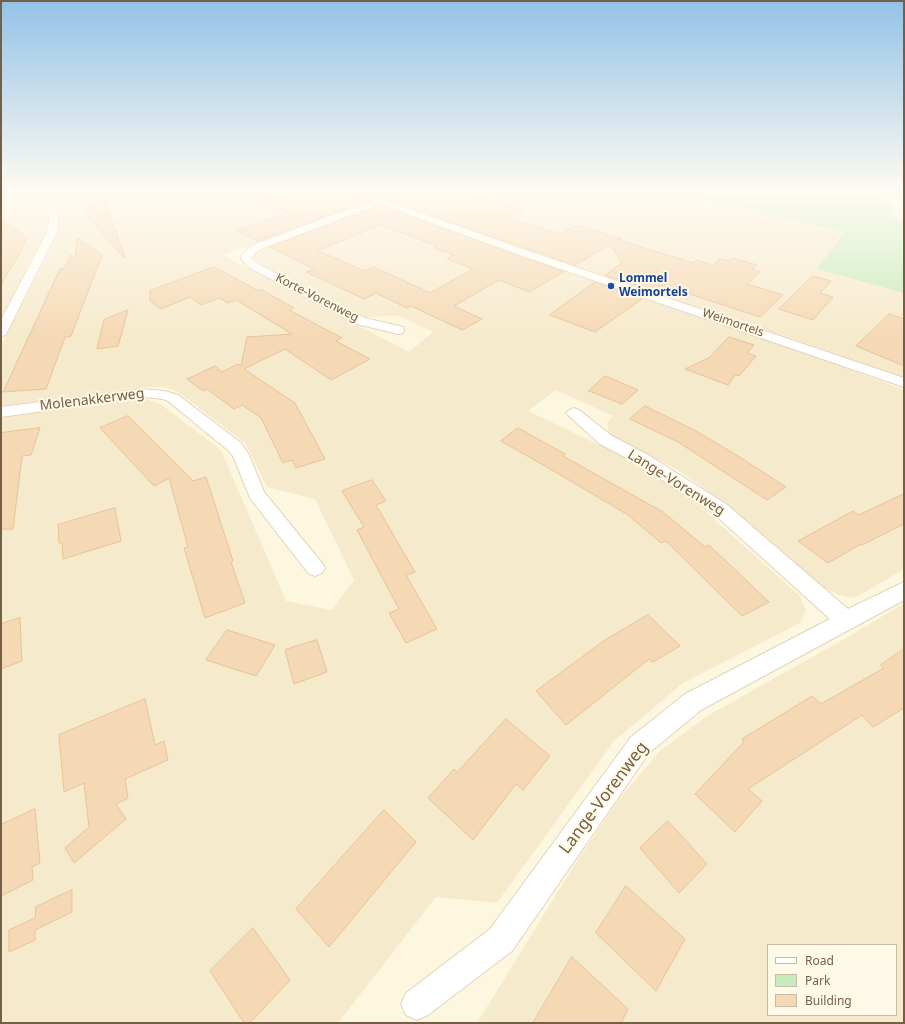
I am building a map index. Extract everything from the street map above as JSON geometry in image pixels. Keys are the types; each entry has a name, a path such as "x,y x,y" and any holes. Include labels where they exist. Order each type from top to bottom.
{"street":[{"path":"1,332 48,241"},
{"name":"Korte-Vorenweg","path":"276,241 252,250 246,256 246,259 254,266 361,321 398,330"},
{"name":"Weimortels","path":"492,241 904,383"},
{"name":"Molenakkerweg","path":"1,412 142,393 165,395 173,398 235,447 241,455 256,494 315,568"},
{"name":"Lange-Vorenweg","path":"574,413 606,440 642,459 720,509 846,620"},
{"name":"Lange-Vorenweg","path":"417,1004 501,940 640,745 693,702 904,590"}],"shaded area":[{"path":"1,241 41,241 1,317"},
{"path":"54,241 262,241 223,255 409,352 433,332 399,316 366,317 259,263 254,257 258,251 285,241 478,241 804,352 904,390 904,569 855,598 838,595 824,588 726,504 678,470 609,435 607,423 613,416 556,390 528,411 612,451 659,478 705,511 800,596 806,611 800,623 683,683 614,741 497,903 436,897 338,1023 1,1023 1,417 141,398 159,403 221,450 286,601 332,610 354,580 315,499 267,487 245,443 178,392 164,387 147,387 1,406 1,346"},
{"path":"499,241 854,241 904,291 904,378 811,345"},
{"path":"904,603 904,1023 477,1023 577,861 619,799 660,751 707,716 855,633"}],"green space":[{"path":"838,241 904,241 904,293 817,269"}],"building":[{"path":"1,241 25,241 21,251 1,284"},
{"path":"77,241 81,241 102,255 71,336 65,337 46,389 3,392 60,269 65,268 71,255 75,258"},
{"path":"109,241 119,241 125,257 124,258"},
{"path":"287,241 343,241 318,251 365,271 374,267 430,293 473,269 447,259 454,255 434,248 437,246 423,241 477,241 564,272 529,292 499,280 454,306 482,319 462,330 411,306 407,308 376,293 364,299 306,272 314,269 270,247"},
{"path":"505,241 622,241 693,263 696,260 713,265 720,259 729,261 732,258 757,265 752,269 760,272 747,284 783,295 760,317 662,285 652,291 605,275 622,263 610,245 575,265"},
{"path":"214,267 257,290 262,290 294,308 289,310 342,338 336,341 370,359 331,380 285,349 244,369 295,403 325,459 296,468 292,460 283,463 261,418 242,405 234,409 207,389 203,391 187,379 215,366 222,372 238,364 241,366 247,337 292,334 236,300 228,303 219,298 201,305 190,297 161,309 150,301 150,291"},
{"path":"813,276 831,281 820,293 833,297 813,320 779,309"},
{"path":"595,282 642,299 595,332 550,315"},
{"path":"128,310 118,346 97,349 104,320"},
{"path":"890,314 904,319 904,366 856,346"},
{"path":"729,337 754,345 747,353 756,356 739,376 735,375 728,385 685,369 709,358"},
{"path":"605,376 638,390 622,404 589,391"},
{"path":"645,406 694,430 786,487 767,500 678,442 630,419"},
{"path":"128,416 193,481 206,477 233,561 231,562 245,603 205,618 184,548 188,547 169,478 154,486 100,428"},
{"path":"40,428 31,455 22,456 13,529 1,529 1,433"},
{"path":"518,428 565,454 563,456 663,512 705,547 709,545 769,602 742,616 666,541 661,543 628,515 501,441"},
{"path":"372,480 386,501 376,505 415,572 406,575 437,629 406,643 389,613 399,609 357,530 364,527 342,491"},
{"path":"904,494 904,524 862,545 861,544 828,563 798,541 853,511 858,515"},
{"path":"115,508 121,541 63,559 62,543 59,543 58,525"},
{"path":"648,615 680,646 653,662 649,659 566,725 536,691 602,642"},
{"path":"20,618 22,661 1,669 1,624"},
{"path":"227,630 275,645 256,676 206,660"},
{"path":"317,640 327,672 294,684 285,650"},
{"path":"904,649 904,708 873,727 862,715 748,789 762,801 735,832 695,794 744,742 742,739 812,696 821,704 884,668 881,665"},
{"path":"145,699 155,745 164,741 168,760 125,779 128,798 116,804 126,819 74,863 65,848 89,827 84,783 64,792 59,735"},
{"path":"506,719 550,756 523,790 516,784 473,840 428,798 454,769 457,772"},
{"path":"35,809 40,863 32,867 33,880 1,896 1,825"},
{"path":"384,810 416,842 329,947 296,909"},
{"path":"668,821 707,864 679,893 640,848"},
{"path":"626,886 685,939 656,991 596,933"},
{"path":"72,890 72,912 35,930 35,940 9,952 9,930 35,918 36,907"},
{"path":"253,928 290,980 250,1023 244,1023 210,971"},
{"path":"572,957 628,1009 621,1023 533,1023"}],"place":[{"name":"Lommel Weimortels","path":"611,286"}]}
